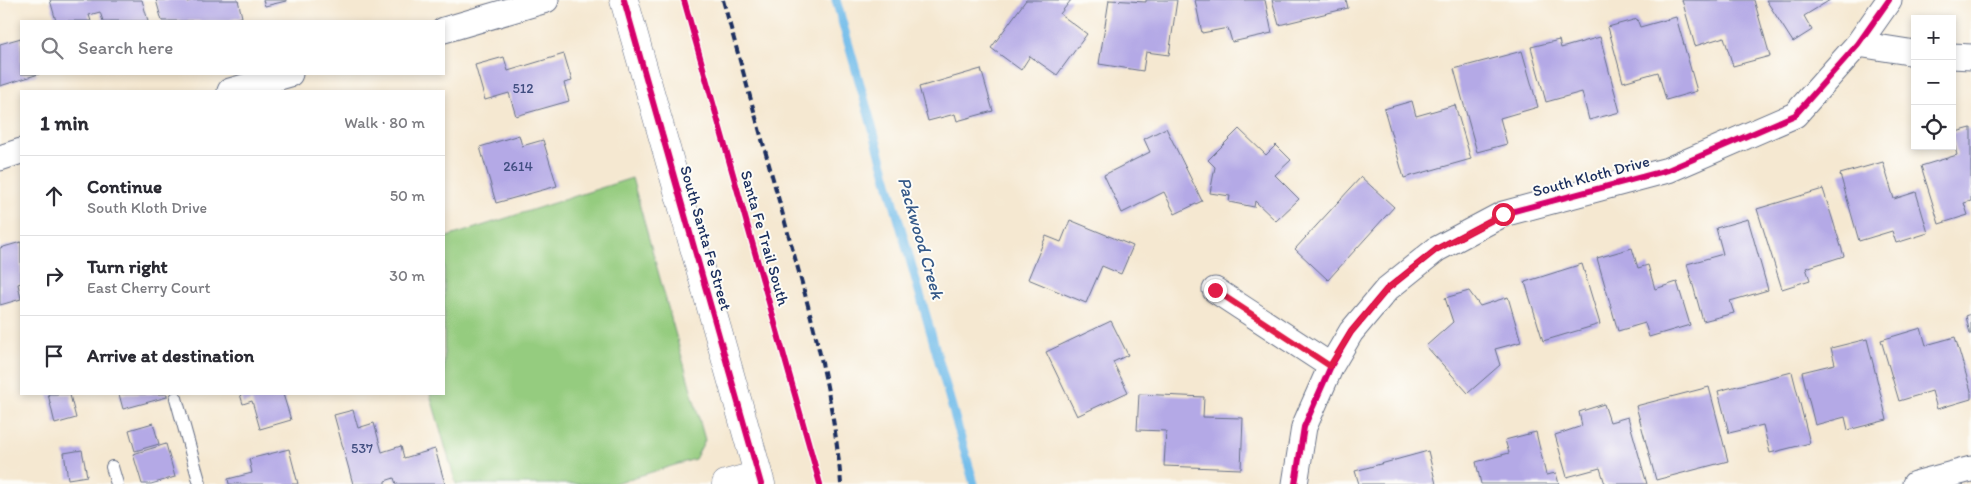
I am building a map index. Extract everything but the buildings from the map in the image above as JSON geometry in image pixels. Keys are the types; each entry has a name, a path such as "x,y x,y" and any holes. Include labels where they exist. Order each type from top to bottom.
{"street":[{"path":"445,30 546,0"},
{"name":"South Santa Fe Street","path":"624,0 760,479"},
{"name":"South Kloth Drive","path":"1295,484 1304,427 1330,366 1351,332 1387,289 1437,249 1503,214 1668,170 1795,115 1858,44 1889,0"},
{"path":"1858,44 1911,52"},
{"path":"1956,56 1971,57"},
{"path":"234,90 286,75"},
{"path":"0,158 20,151"},
{"path":"1215,290 1330,366"},
{"path":"1915,484 1971,469"},
{"path":"726,484 760,479"}],"lane":[{"path":"176,398 200,484"},
{"path":"112,467 117,484"}],"green space":[{"path":"632,178 705,440 695,459 612,484 456,484 430,395 445,395 445,238"}],"waterway":[{"name":"Packwood Creek","path":"836,0 974,484"}],"railway":[{"path":"723,0 820,354 833,418 841,484"}],"cycle path":[{"path":"624,0 761,484"},
{"name":"Santa Fe Trail South","path":"684,0 820,484"},
{"path":"1295,484 1304,427 1331,366 1351,332 1387,289 1437,249 1503,214 1668,170 1795,115 1858,44 1889,0"}],"route":[{"path":"1215,290 1330,366 1351,332 1387,289 1437,249 1503,214"}]}
